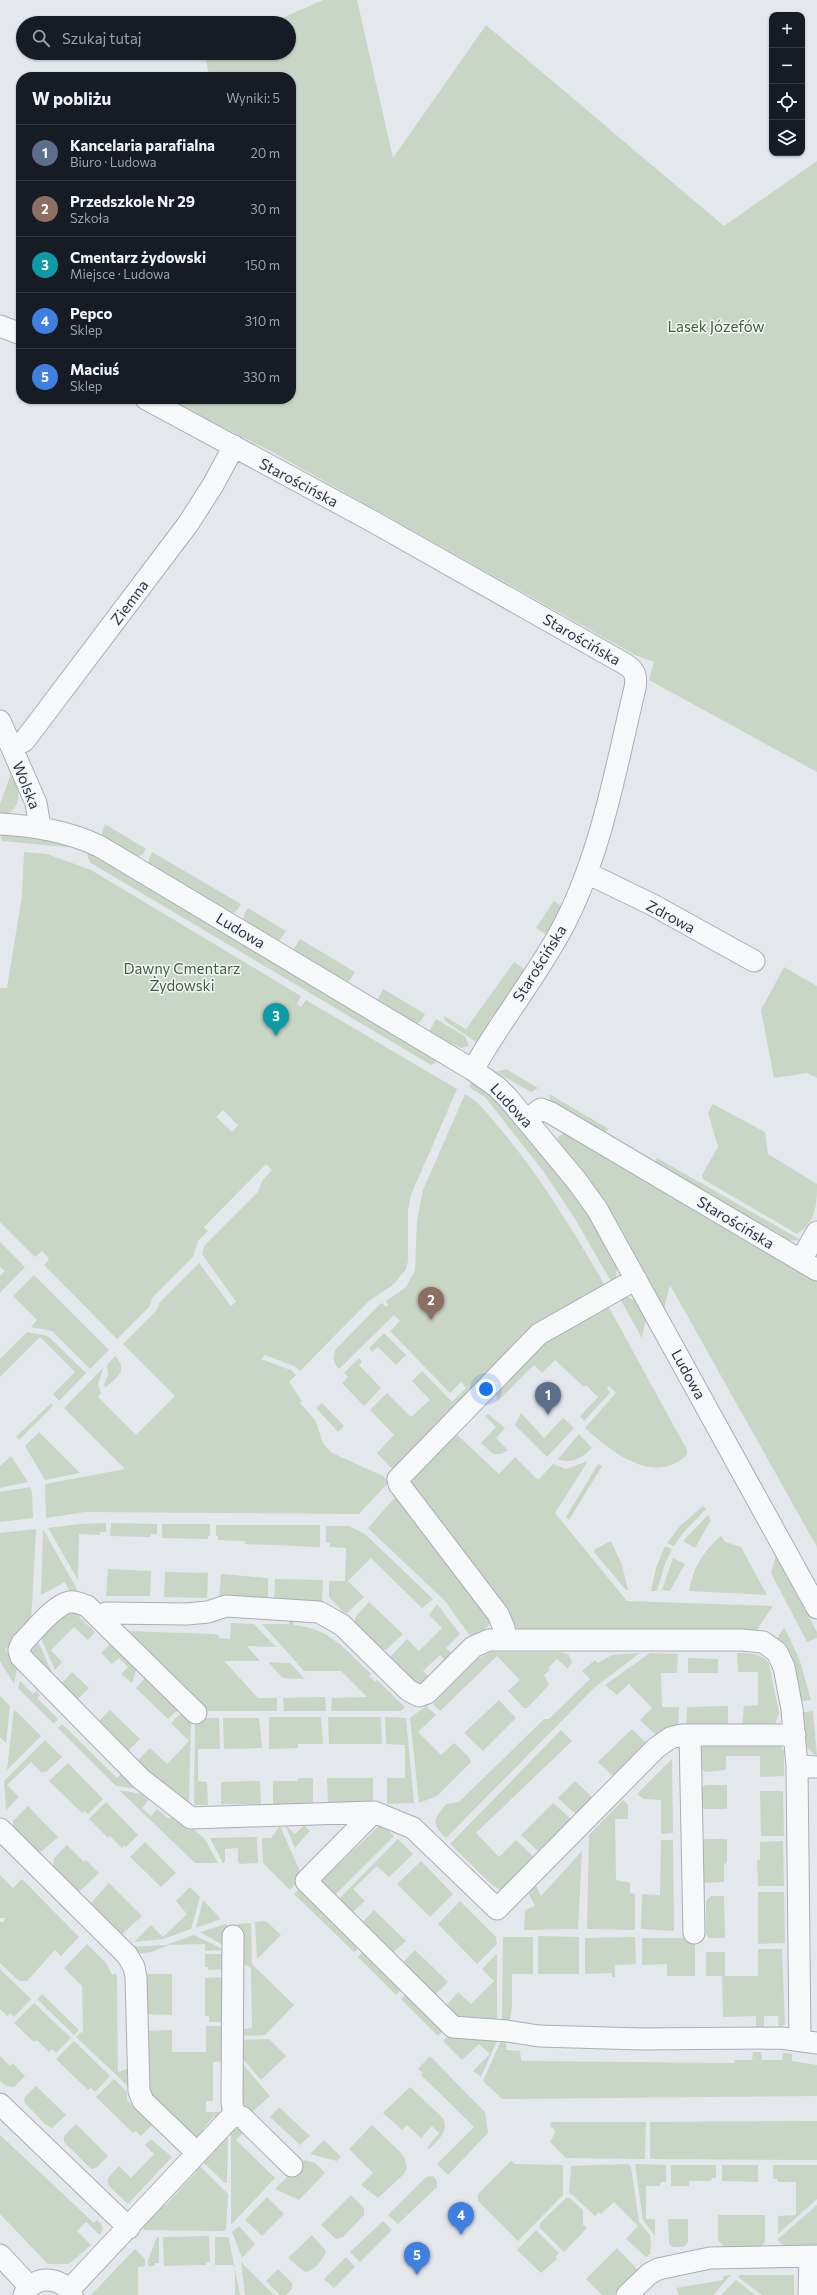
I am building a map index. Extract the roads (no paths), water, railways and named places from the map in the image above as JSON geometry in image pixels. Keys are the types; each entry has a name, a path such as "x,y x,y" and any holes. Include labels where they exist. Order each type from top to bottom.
{"street":[{"path":"0,326 16,332"},
{"name":"Starościńska","path":"155,404 475,578 625,664 634,671 636,676 636,688 600,832 587,873 555,941 473,1070"},
{"name":"Ziemna","path":"12,748 24,741 184,529 209,491 234,446"},
{"name":"Wolska","path":"0,721 36,803 40,827"},
{"name":"Ludowa","path":"0,824 40,827 83,838 127,862 473,1070 497,1087 527,1119 594,1204 817,1608"},
{"name":"Zdrowa","path":"587,873 653,905 754,962"},
{"name":"Starościńska","path":"527,1119 541,1109 551,1114 809,1265 817,1232"},
{"path":"506,1640 504,1628 498,1614 399,1484 398,1479 539,1334 636,1279"},
{"path":"196,1713 87,1606 68,1602 51,1613 22,1643 19,1650 21,1657 141,1779 191,1818 374,1812 413,1828 497,1909 656,1748 670,1738 690,1735 795,1735"},
{"path":"98,1616 106,1613 196,1613 226,1606 319,1612 342,1625 408,1690 419,1696 427,1693 473,1648 489,1640 506,1640 583,1649 734,1640 763,1642 777,1652 784,1667 795,1735 807,1767 808,2042 781,2038 641,2039 554,2036 453,2027 306,1881 374,1812"},
{"path":"690,1735 694,1933"},
{"path":"0,1829 127,1955 134,1967 136,1977 137,2080 139,2091 143,2101 196,2154"},
{"path":"232,1936 232,2102 234,2116"},
{"path":"0,2104 129,2228"},
{"path":"0,2255 26,2291 46,2280 62,2284 71,2292 129,2228 138,2215 234,2116"},
{"path":"234,2116 242,2117 292,2166"},
{"path":"627,2295 649,2274 658,2269 710,2258 813,2256 809,2295"}],"place":[{"name":"Cmentarz żydowski","path":"276,1036"},
{"name":"Przedszkole Nr 29","path":"431,1320"},
{"name":"Kancelaria parafialna","path":"548,1415"},
{"name":"Pepco","path":"461,2235"},
{"name":"Maciuś","path":"417,2275"}],"park label":[{"name":"Lasek Józefów","path":"716,326"},
{"name":"Dawny Cmentarz Żydowski","path":"182,976"}]}
